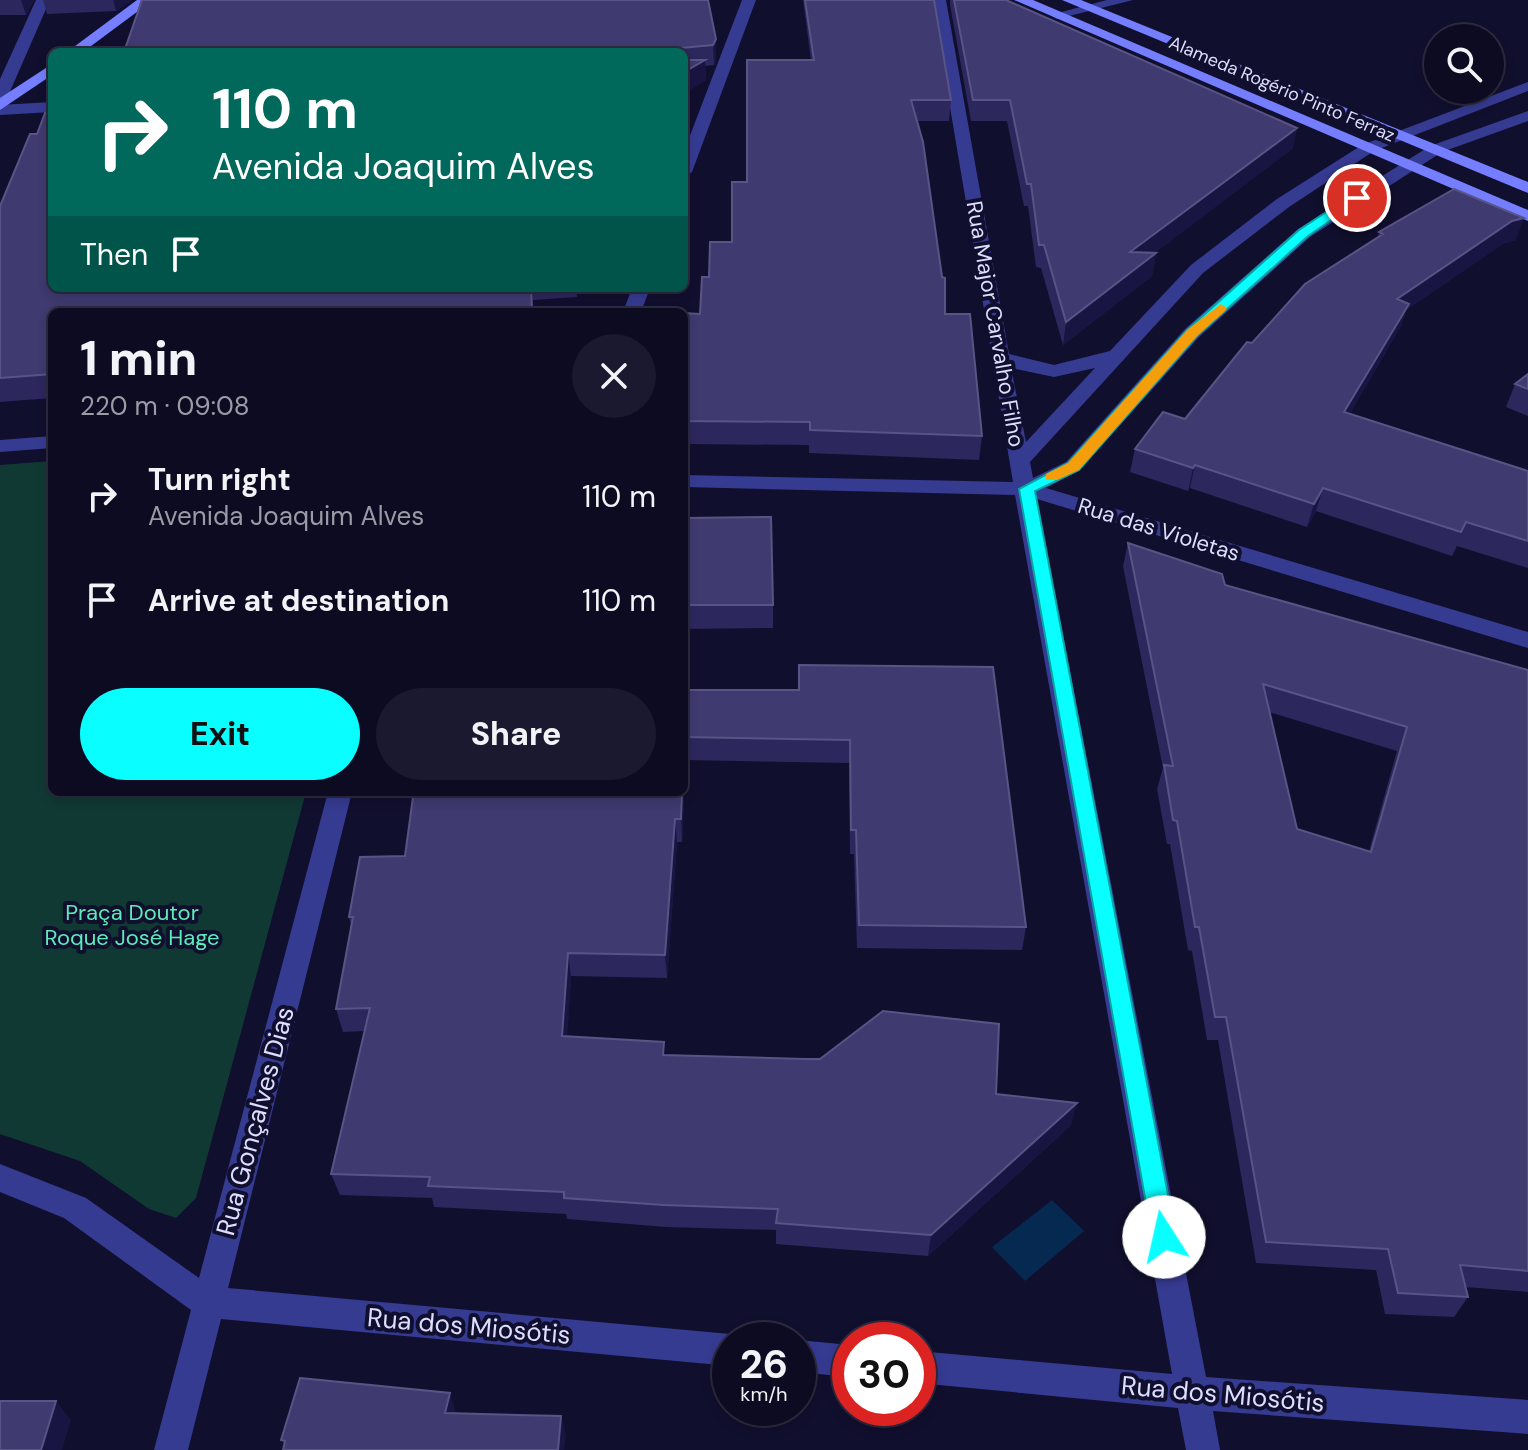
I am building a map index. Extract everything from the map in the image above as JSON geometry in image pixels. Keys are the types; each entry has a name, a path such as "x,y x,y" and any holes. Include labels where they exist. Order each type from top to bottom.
{"street":[{"path":"0,96 43,0"},
{"path":"80,48 146,0"},
{"path":"688,159 715,72 749,0"},
{"name":"Rua Major Carvalho Filho","path":"939,0 1000,357 1027,489 1203,1450"},
{"name":"Alameda Rogério Pinto Ferraz","path":"1021,0 1410,163 1528,216"},
{"name":"Alameda Rogério Pinto Ferraz","path":"1069,0 1528,188"},
{"path":"1057,15 1126,0"},
{"path":"0,108 48,71"},
{"path":"1020,460 1197,269 1283,203 1368,148 1399,133 1528,86"},
{"path":"0,108 48,107"},
{"path":"1027,489 1073,466 1192,333 1304,233 1436,149 1528,116"},
{"path":"1000,357 1036,371 1075,371 1117,352"},
{"path":"0,446 48,442"},
{"name":"Rua das Violetas","path":"688,481 1027,489 1528,640"},
{"name":"Rua Gonçalves Dias","path":"171,1450 339,796"},
{"path":"1,1180 75,1208 207,1302"},
{"name":"Rua dos Miosótis","path":"207,1302 712,1348"},
{"name":"Rua dos Miosótis","path":"936,1369 1193,1393 1528,1417"}],"green space":[{"name":"Praça Doutor Roque José Hage","path":"48,461 48,796 305,796 196,1198 176,1218 149,1209 80,1161 0,1134 0,465"}],"water":[{"path":"1052,1200 1084,1231 1025,1281 992,1247"}],"building":[{"path":"142,0 708,0 716,39 713,45 681,48 125,48"},
{"path":"805,0 934,0 951,100 911,100 923,142 942,277 945,278 945,314 970,314 982,436 810,430 810,422 688,421 688,313 700,314 702,277 709,277 710,242 732,242 732,182 747,182 747,60 814,60"},
{"path":"954,0 1006,0 1297,128 1130,252 1156,253 1066,322 1044,245 1039,245 1031,184 1027,184 1010,100 973,100"},
{"path":"688,60 705,60 688,70"},
{"path":"45,113 48,113 48,292 531,292 532,308 48,308 48,374 0,378 0,206 30,134 37,134"},
{"path":"1454,189 1524,218 1512,221 1397,299 1409,304 1344,412 1528,471 1528,541 1466,522 1461,532 1323,488 1314,504 1135,449 1163,412 1185,419 1247,342 1252,343 1305,284 1383,234 1379,232"},
{"path":"1528,374 1528,389 1515,384"},
{"path":"771,517 773,605 688,605 688,518"},
{"path":"1128,543 1222,574 1225,585 1528,670 1528,1271 1460,1265 1468,1297 1398,1293 1388,1249 1266,1242 1226,1017 1215,1017 1199,927 1195,927 1177,821 1173,820 1164,765 1173,766","holes":["1263,684 1407,727 1371,852 1297,829"]},
{"path":"799,665 993,667 1026,927 859,925 856,830 851,830 850,740 688,737 688,690 799,690"},
{"path":"682,796 681,819 675,819 665,955 568,953 562,1036 664,1042 663,1055 820,1059 883,1011 999,1024 996,1094 1077,1103 931,1235 776,1223 778,1209 564,1198 564,1192 428,1186 430,1177 331,1174 370,1008 336,1009 353,917 349,917 360,857 405,856 413,797"},
{"path":"300,1378 450,1393 445,1413 561,1416 558,1450 283,1450 285,1441 281,1440"},
{"path":"0,1401 56,1401 41,1450 0,1450"}],"slow traffic":[{"path":"1052,477 1073,466 1192,333 1221,308"}],"route":[{"path":"1164,1237 1027,489 1073,466 1192,333 1304,233 1357,198"}]}
